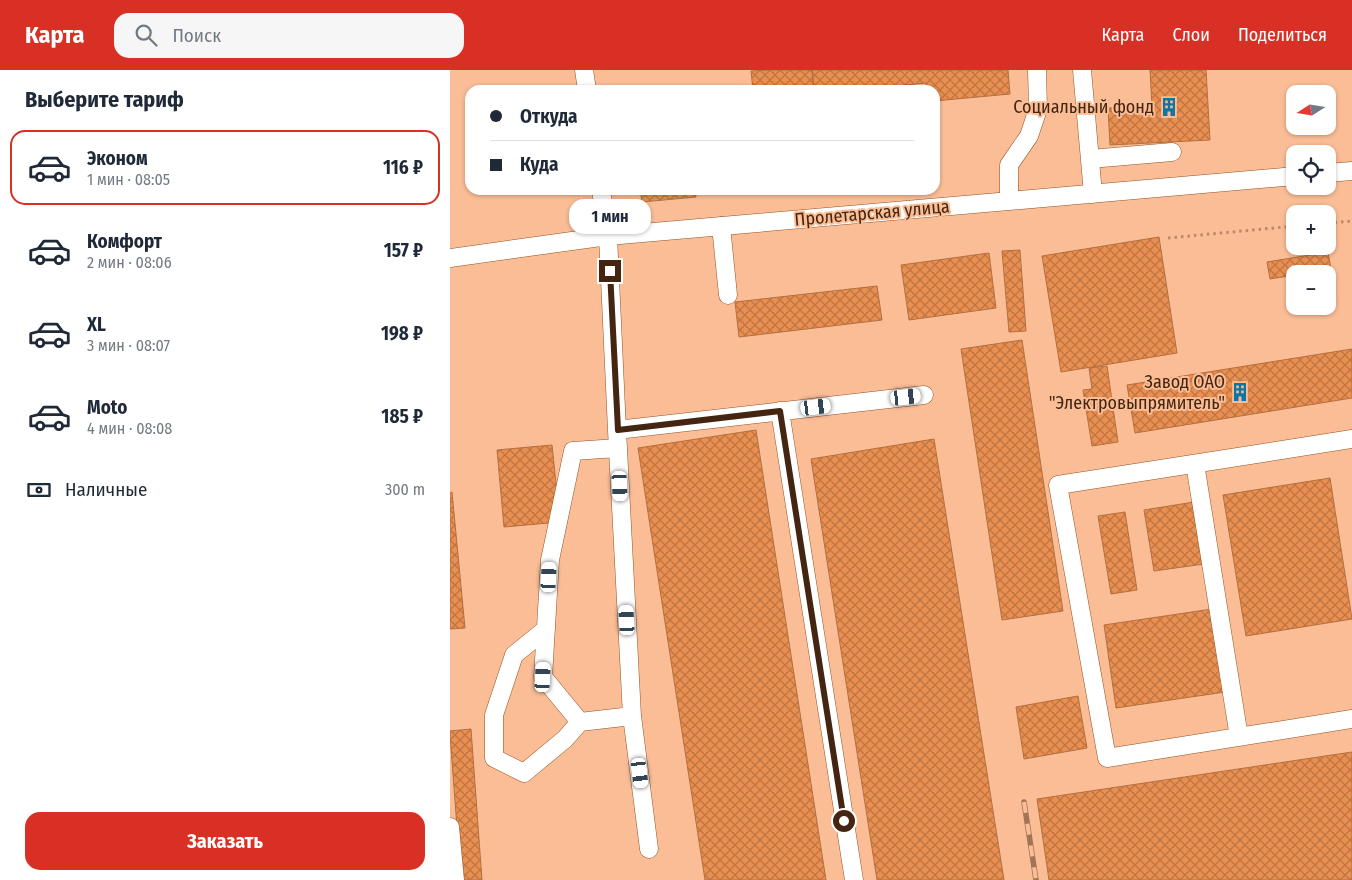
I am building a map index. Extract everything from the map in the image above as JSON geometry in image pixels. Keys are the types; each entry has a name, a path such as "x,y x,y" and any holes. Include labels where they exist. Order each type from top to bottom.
{"street":[{"path":"584,70 586,85"},
{"path":"1009,201 1010,165 1029,136 1038,109 1036,70"},
{"path":"1082,70 1093,194"},
{"path":"1090,159 1172,152"},
{"path":"1336,172 1352,171"},
{"name":"Пролетарская улица","path":"450,258 608,236 1286,177"},
{"path":"602,195 608,236 632,716 649,850"},
{"path":"721,226 728,295"},
{"path":"618,430 924,395"},
{"path":"780,411 854,880"},
{"path":"1352,439 1058,485 1106,758 1352,719"},
{"path":"580,722 543,677 550,560 573,451 618,448"},
{"path":"1195,464 1239,737"},
{"path":"546,629 514,654 494,715 494,758 524,773 565,739 580,722 632,716"},
{"path":"450,827 455,880"}],"path":[{"path":"1336,222 1352,221"},
{"path":"1168,238 1286,227"}],"building":[{"path":"812,70 814,85 752,85 751,71"},
{"path":"812,70 1008,70 1010,94 940,101 940,85 926,85 926,83 906,85 814,85"},
{"name":"Социальный фонд","path":"1150,70 1206,70 1210,140 1110,145 1108,108 1152,106"},
{"path":"641,195 696,195 696,197 642,202"},
{"path":"1159,237 1177,353 1061,372 1042,256"},
{"path":"1020,250 1026,331 1009,332 1002,251"},
{"path":"989,253 996,308 909,320 901,265"},
{"path":"1310,255 1329,255 1330,265 1286,265 1286,276 1270,279 1267,262"},
{"path":"877,286 882,320 739,337 735,302"},
{"path":"1022,340 1063,611 1002,620 961,349"},
{"name":"Завод ОАО \"Электровыпрямитель\"","path":"1352,349 1352,398 1135,433 1127,385"},
{"path":"1107,366 1118,442 1092,446 1083,390 1092,389 1089,368"},
{"path":"756,430 826,880 705,880 638,448"},
{"path":"934,439 1004,880 877,880 811,459"},
{"path":"552,445 560,522 504,527 497,450"},
{"path":"1330,478 1352,619 1246,636 1223,495"},
{"path":"452,492 465,628 450,629 450,493"},
{"path":"1194,502 1204,564 1154,571 1144,510"},
{"path":"1125,512 1137,590 1111,594 1098,516"},
{"path":"1212,609 1225,692 1116,708 1104,625"},
{"path":"1078,696 1087,748 1024,759 1016,707"},
{"path":"471,729 482,880 461,880 450,735 450,731"},
{"path":"1352,752 1352,880 1049,880 1037,799"}],"railway":[{"path":"1024,802 1036,880"}],"place":[{"name":"Социальный фонд","path":"1169,107"},
{"name":"Завод ОАО \"Электровыпрямитель\"","path":"1240,392"}],"route":[{"path":"610,271 618,430 780,411 844,821"}]}
